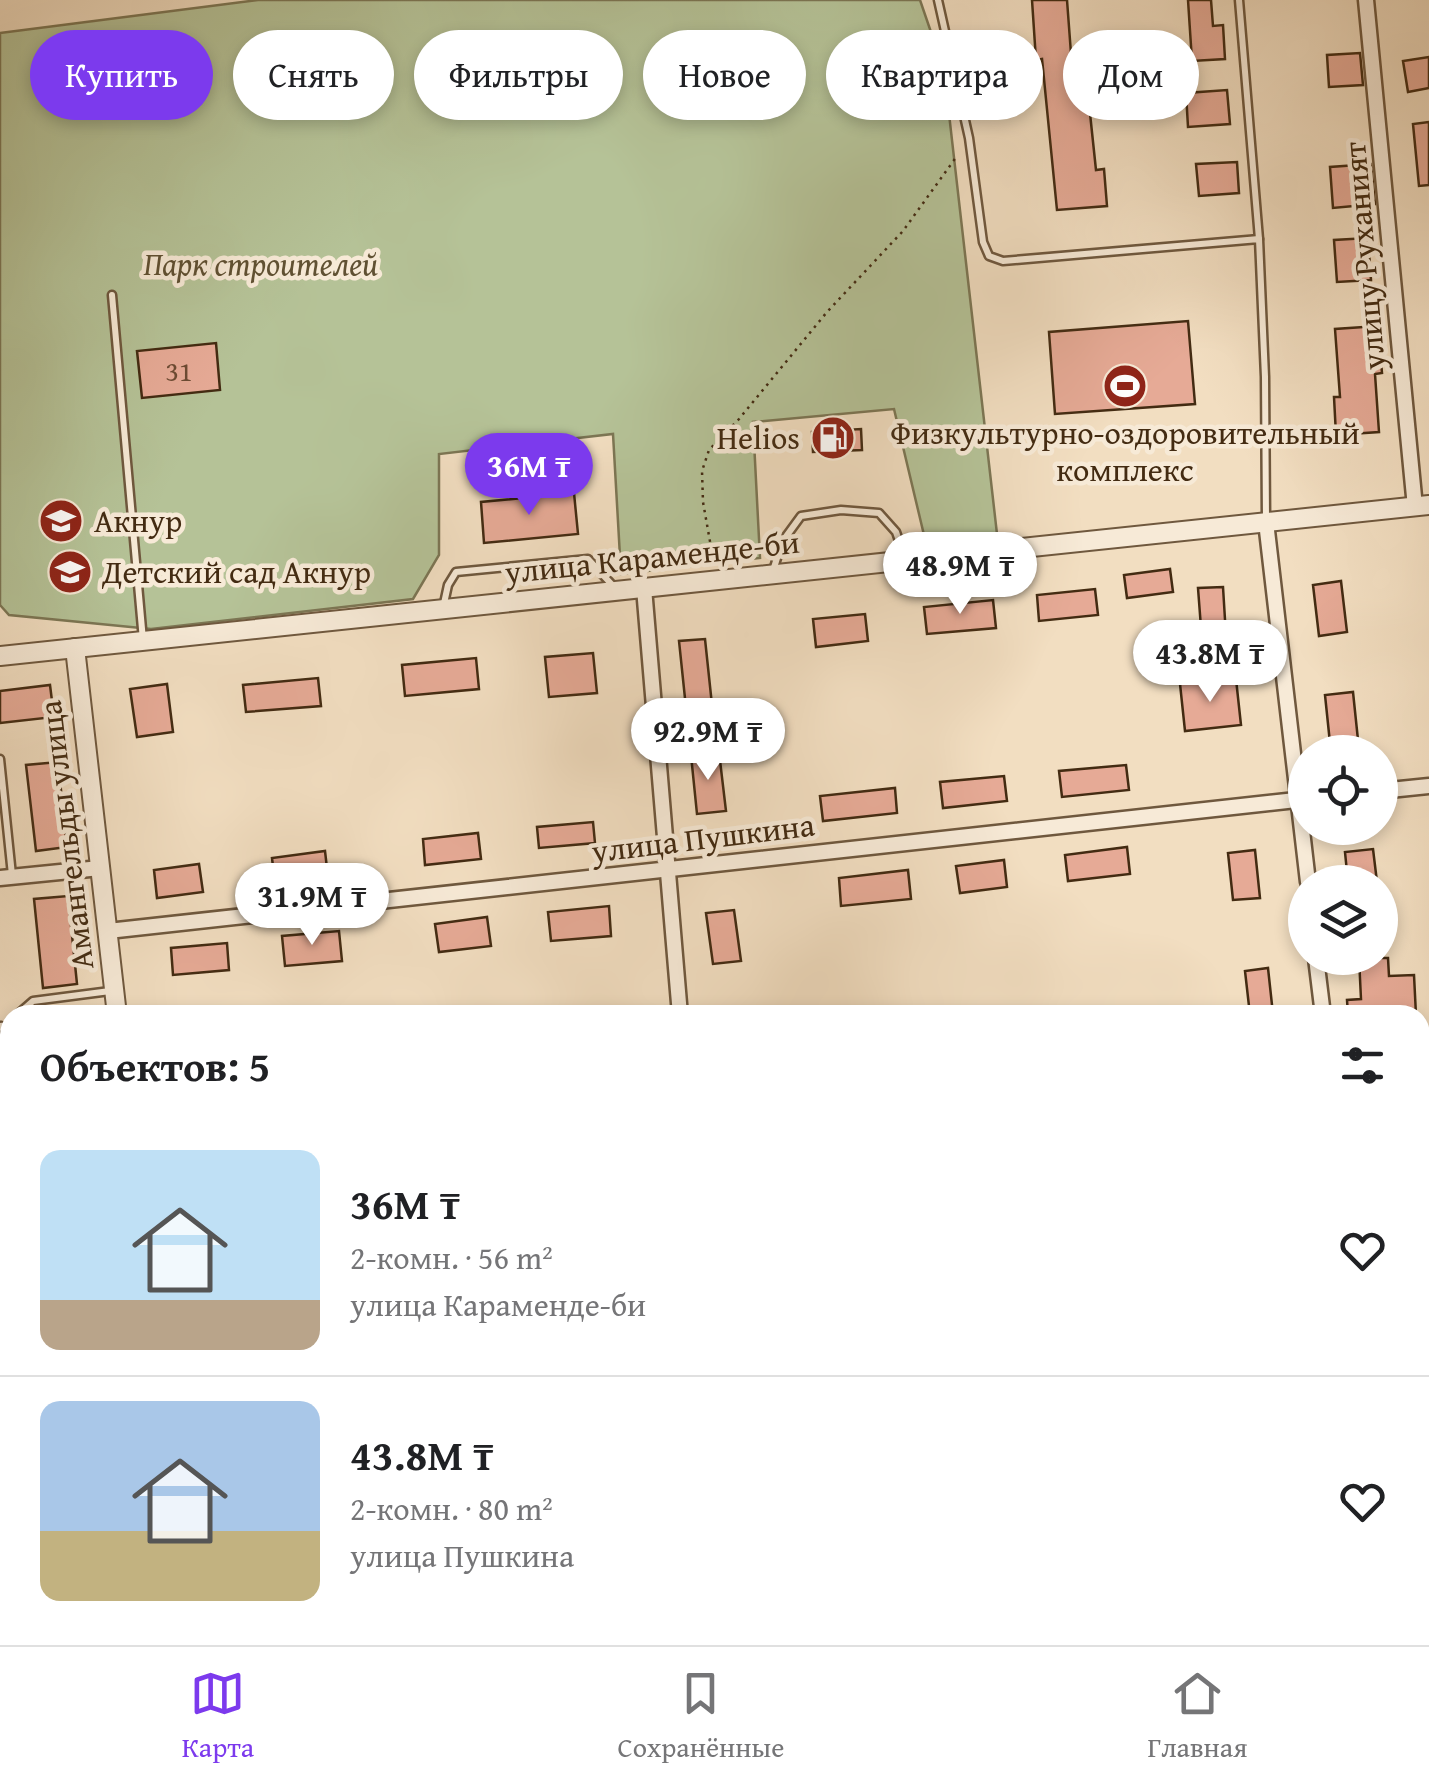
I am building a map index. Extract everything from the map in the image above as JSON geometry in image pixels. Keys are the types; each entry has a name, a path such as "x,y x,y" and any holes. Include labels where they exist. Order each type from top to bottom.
{"street":[{"name":"улицу Руханият","path":"1366,0 1422,506"},
{"name":"улица Караменде-би","path":"0,656 1422,506"},
{"path":"1266,522 1294,735"},
{"path":"644,588 679,1005"},
{"name":"Амангельды улица","path":"75,648 116,1005"},
{"path":"1398,789 1429,786"},
{"name":"улица Пушкина","path":"108,931 1288,802"},
{"path":"6,877 100,868"},
{"path":"1318,975 1322,1005"}],"lane":[{"path":"938,0 969,138 983,242 989,256 1003,260 1258,239"},
{"path":"1238,0 1258,239 1265,377 1266,522"},
{"path":"112,295 143,641"},
{"path":"771,575 782,542 800,516 841,510 880,513 896,532 906,560"},
{"path":"442,610 456,572 588,559 617,591"},
{"path":"0,759 6,877"},
{"path":"30,1005 114,990"}],"path":[{"path":"717,580 703,502 702,471 708,450 827,312 903,232 969,138"}],"green space":[{"name":"Парк строителей","path":"258,0 920,0 930,30 826,30 826,120 950,120 997,534 924,535 894,409 753,422 760,558 621,574 613,434 439,454 439,555 413,599 151,629 9,615 0,605 0,33"}],"building":[{"path":"1032,0 1067,0 1069,30 1063,30 1063,120 1091,120 1096,170 1104,169 1107,206 1057,210 1043,69 1043,30 1034,30"},
{"path":"1188,0 1211,0 1213,26 1223,25 1225,59 1199,61 1199,30 1190,30"},
{"path":"1360,53 1363,85 1329,87 1327,55"},
{"path":"1429,57 1429,88 1408,92 1403,61"},
{"path":"1227,90 1230,124 1188,127 1188,120 1199,120 1199,92"},
{"path":"1429,122 1429,185 1419,186 1413,124"},
{"path":"1237,162 1239,193 1199,196 1196,164"},
{"path":"1371,164 1375,204 1333,208 1330,167"},
{"path":"1368,238 1371,280 1337,282 1334,240"},
{"path":"1188,321 1195,404 1055,414 1049,332"},
{"path":"1378,326 1382,373 1375,374 1379,432 1336,435 1334,397 1340,397 1335,329"},
{"path":"216,343 220,390 142,398 137,351"},
{"path":"861,429 862,450 813,452 812,432"},
{"path":"574,493 578,534 484,543 481,502"},
{"path":"1170,569 1173,592 1127,598 1124,575"},
{"path":"1341,581 1347,632 1319,636 1313,585"},
{"path":"1223,587 1227,652 1203,654 1198,588"},
{"path":"1095,589 1098,615 1039,621 1037,595"},
{"path":"993,600 996,628 927,634 924,607"},
{"path":"865,614 868,641 816,647 813,619"},
{"path":"705,639 712,705 686,708 679,641"},
{"path":"593,653 597,693 549,697 545,657"},
{"path":"476,658 479,689 405,696 402,665"},
{"path":"318,678 321,706 246,712 243,685"},
{"path":"1236,679 1241,725 1185,731 1180,684"},
{"path":"167,684 173,732 137,737 130,689"},
{"path":"50,685 54,717 0,723 0,691"},
{"path":"1353,692 1357,735 1329,735 1325,695"},
{"path":"719,752 726,811 697,814 691,755"},
{"path":"58,762 67,847 36,851 26,765"},
{"path":"1126,765 1129,790 1062,797 1059,771"},
{"path":"1004,776 1007,801 943,808 940,782"},
{"path":"895,788 897,813 823,821 820,796"},
{"path":"593,822 595,843 539,848 537,827"},
{"path":"478,833 481,859 425,865 423,839"},
{"path":"1127,847 1130,874 1068,881 1065,855"},
{"path":"1373,849 1375,865 1346,865 1345,852"},
{"path":"1255,850 1260,898 1233,900 1228,853"},
{"path":"325,851 328,877 275,884 272,858"},
{"path":"1004,860 1007,887 960,893 956,866"},
{"path":"199,864 203,892 157,898 154,870"},
{"path":"908,870 911,899 841,906 839,878"},
{"path":"68,896 77,984 43,988 34,899"},
{"path":"609,906 611,936 551,941 548,912"},
{"path":"734,910 741,961 713,964 706,913"},
{"path":"487,917 491,946 439,952 435,924"},
{"path":"339,931 342,961 285,966 282,936"},
{"path":"227,943 229,970 173,975 171,948"},
{"path":"1268,968 1272,1005 1249,1005 1245,971"},
{"path":"1360,975 1414,975 1416,1005 1347,1005 1347,1000 1361,999"}],"place":[{"name":"Физкультурно-оздоровительный комплекс","path":"1125,386"},
{"name":"Helios","path":"833,438"},
{"name":"Акнур","path":"61,521"},
{"name":"Детский сад Акнур","path":"70,572"}]}
